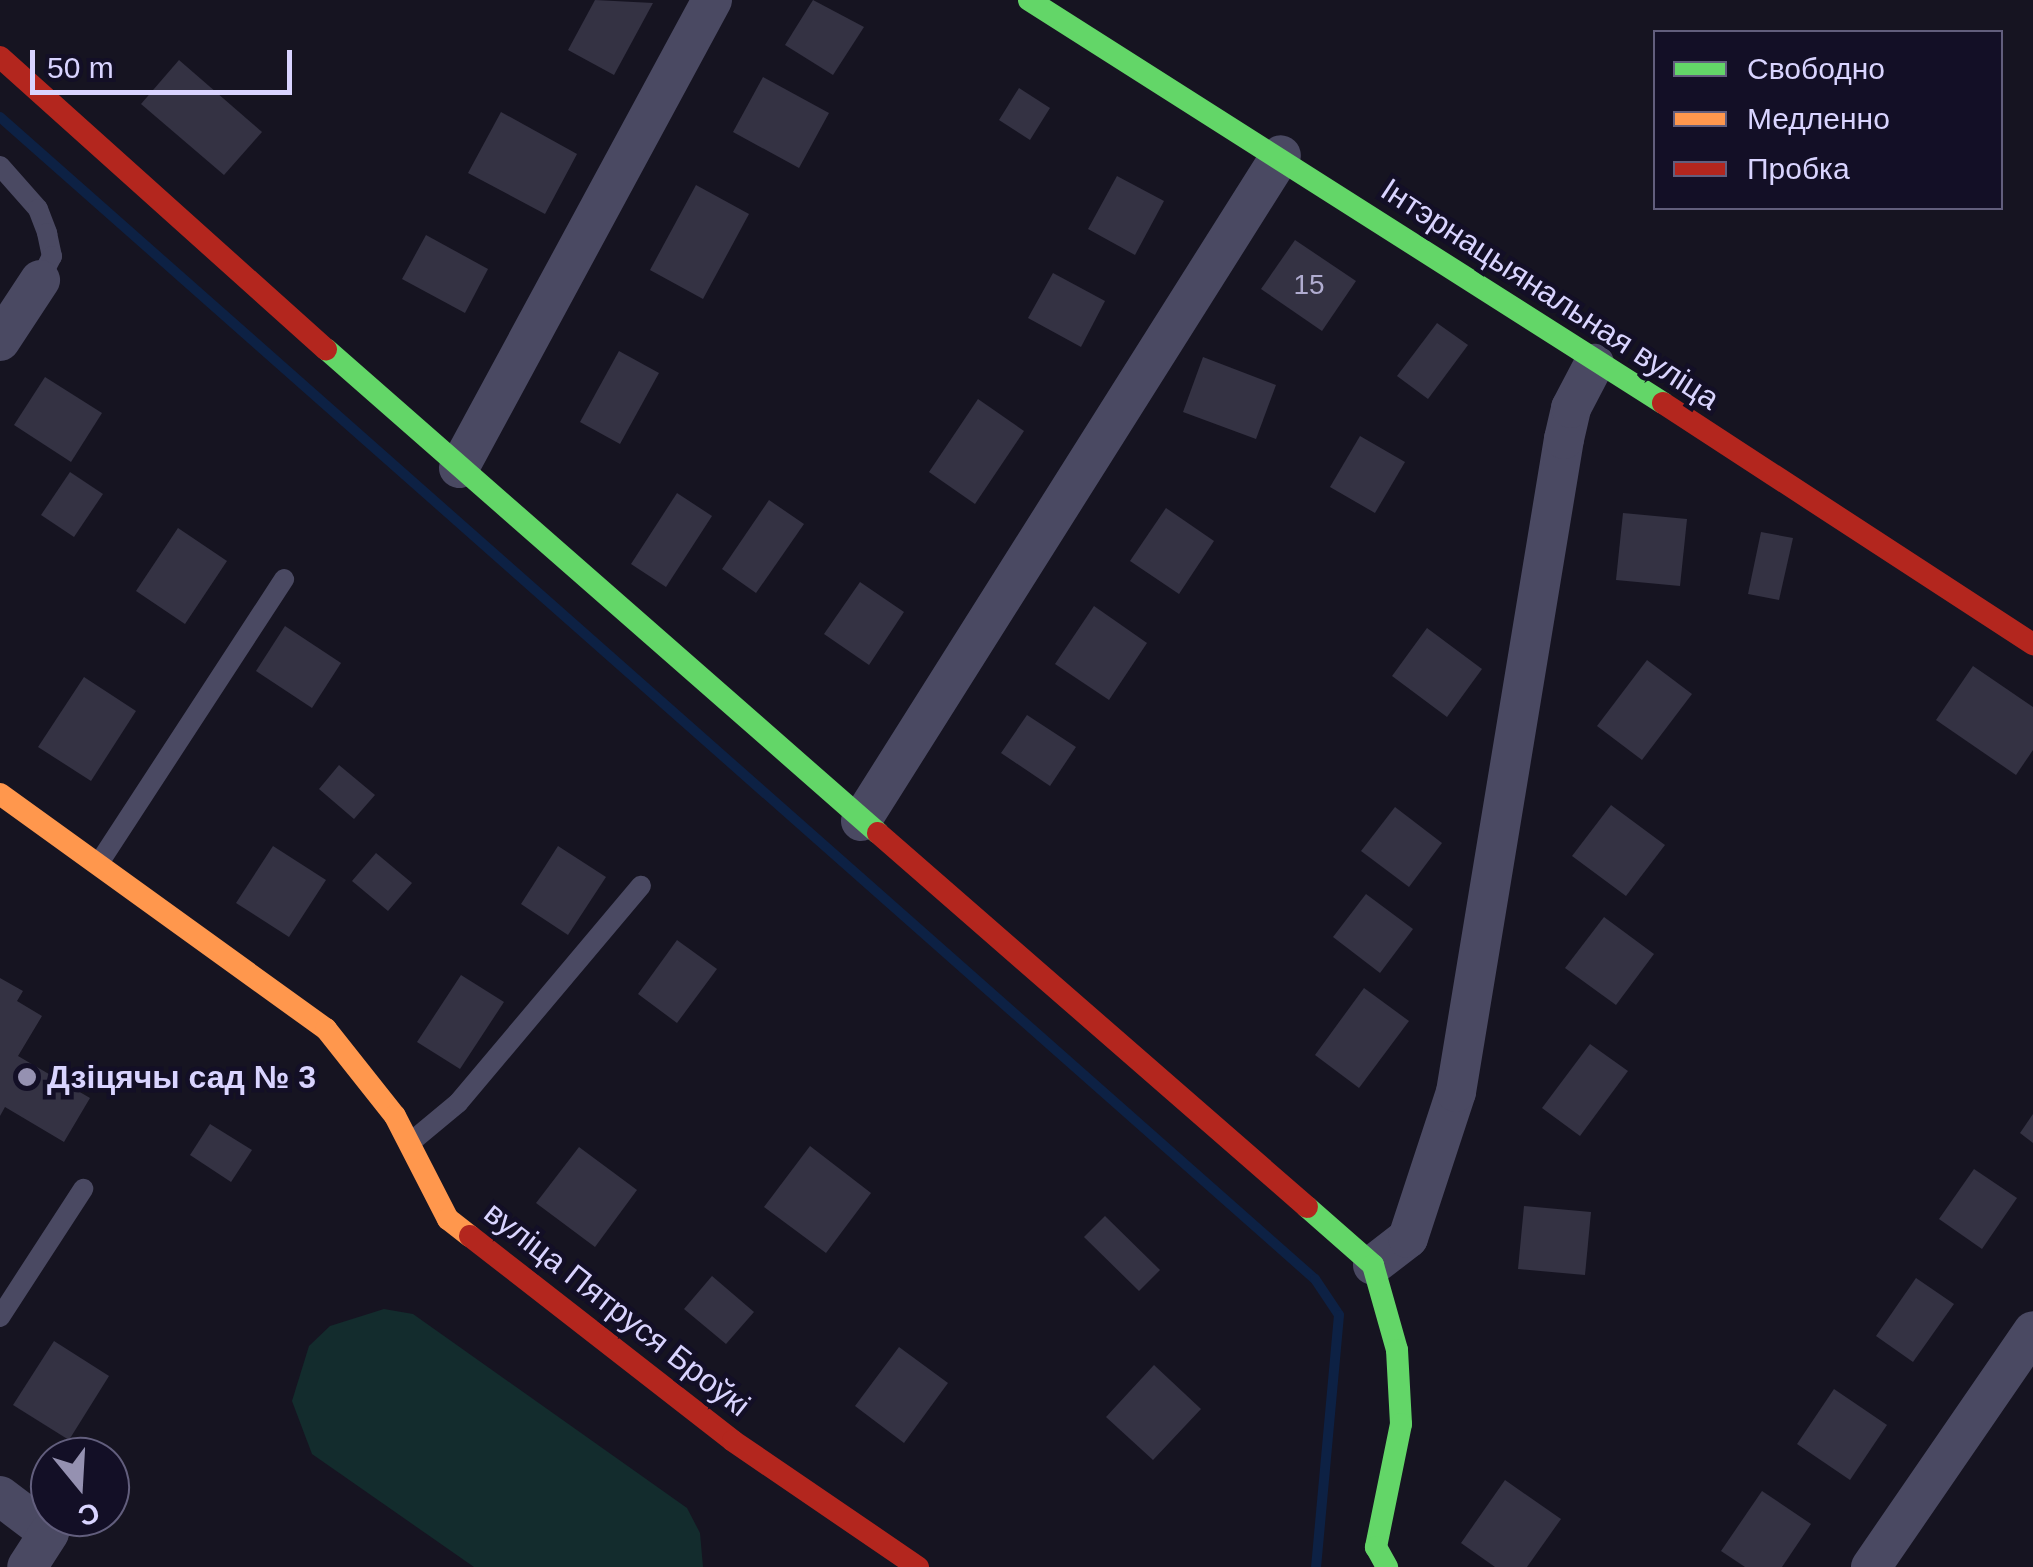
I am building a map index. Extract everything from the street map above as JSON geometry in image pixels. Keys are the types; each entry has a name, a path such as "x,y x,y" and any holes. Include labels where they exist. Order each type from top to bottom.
{"street":[{"path":"459,468 712,0"},
{"name":"Інтэрнацыянальная вуліца","path":"1029,0 1281,155 1594,364 2033,644"},
{"path":"0,58 459,468 1373,1265 1397,1350 1402,1424 1376,1547 1386,1567"},
{"path":"861,821 1281,155"},
{"path":"0,341 40,280"},
{"path":"1373,1265 1408,1238 1456,1092 1564,439 1571,408 1594,364"},
{"name":"вуліца Пятруся Броўкі","path":"0,794 326,1029 410,1143 448,1219 733,1441 918,1567"},
{"path":"1872,1567 2033,1331"},
{"path":"0,1496 49,1533 27,1567"}],"lane":[{"path":"0,166 38,210 47,233 52,256 40,280"},
{"path":"98,865 284,579"},
{"path":"410,1143 458,1103 641,886"},
{"path":"0,1316 83,1189"}],"green space":[{"path":"384,1309 413,1314 687,1508 700,1533 703,1567 474,1567 312,1454 292,1401 309,1346 330,1326"}],"building":[{"path":"595,0 653,3 614,75 568,50"},
{"path":"813,0 864,27 833,75 785,45"},
{"path":"179,60 262,132 224,175 141,104"},
{"path":"763,77 829,113 799,168 733,132"},
{"path":"1019,88 1050,108 1030,140 999,120"},
{"path":"501,112 577,154 545,214 468,173"},
{"path":"1117,176 1164,201 1135,255 1088,229"},
{"path":"696,185 749,214 703,299 650,270"},
{"path":"426,235 488,269 465,313 402,279"},
{"path":"1295,240 1356,281 1322,331 1261,289"},
{"path":"1053,273 1105,301 1081,347 1028,318"},
{"path":"1437,323 1468,345 1428,399 1397,376"},
{"path":"619,351 659,373 620,444 580,422"},
{"path":"1203,357 1276,385 1256,439 1183,412"},
{"path":"45,377 102,413 71,462 14,425"},
{"path":"978,399 1024,431 975,504 929,472"},
{"path":"1360,436 1405,462 1375,513 1330,487"},
{"path":"70,472 103,494 74,537 41,515"},
{"path":"677,493 712,516 666,587 631,564"},
{"path":"769,500 804,524 756,593 722,569"},
{"path":"1166,508 1214,541 1179,594 1130,561"},
{"path":"1623,513 1687,519 1680,586 1616,580"},
{"path":"178,528 227,561 185,624 136,591"},
{"path":"1761,532 1793,538 1779,600 1748,594"},
{"path":"860,582 904,612 869,665 824,634"},
{"path":"1094,606 1147,643 1109,700 1055,664"},
{"path":"285,626 341,663 312,708 256,671"},
{"path":"1427,628 1482,669 1447,717 1392,676"},
{"path":"1647,660 1692,694 1642,760 1597,726"},
{"path":"1973,666 2033,707 2033,750 2016,775 1936,720"},
{"path":"84,677 136,711 91,781 38,747"},
{"path":"1027,715 1076,747 1050,786 1001,753"},
{"path":"339,765 375,795 354,819 319,789"},
{"path":"1611,805 1665,845 1626,896 1572,856"},
{"path":"1395,807 1442,843 1409,887 1361,851"},
{"path":"273,846 326,880 289,937 236,903"},
{"path":"558,846 606,877 568,935 521,904"},
{"path":"376,853 412,883 388,911 352,881"},
{"path":"1366,894 1413,929 1380,973 1333,937"},
{"path":"1604,917 1654,954 1616,1005 1565,968"},
{"path":"677,940 717,969 677,1023 638,994"},
{"path":"461,975 504,1002 460,1069 417,1042"},
{"name":"Дзіцячы сад № 3","path":"0,978 23,991 17,1001 42,1016 18,1056 90,1098 64,1142 5,1107 0,1116"},
{"path":"1364,988 1409,1021 1359,1088 1315,1055"},
{"path":"1590,1044 1628,1071 1580,1136 1542,1108"},
{"path":"2033,1114 2033,1143 2020,1133"},
{"path":"210,1124 252,1150 231,1182 190,1155"},
{"path":"810,1146 871,1193 826,1253 764,1207"},
{"path":"579,1147 637,1190 595,1247 536,1203"},
{"path":"1974,1169 2017,1198 1982,1249 1939,1219"},
{"path":"1524,1206 1591,1212 1585,1275 1518,1269"},
{"path":"1105,1216 1160,1270 1139,1291 1084,1237"},
{"path":"712,1276 754,1312 726,1344 684,1309"},
{"path":"1916,1278 1954,1304 1913,1362 1876,1336"},
{"path":"54,1341 109,1376 71,1437 64,1437 13,1405"},
{"path":"899,1347 948,1383 904,1443 855,1406"},
{"path":"1154,1365 1201,1409 1153,1460 1106,1417"},
{"path":"1834,1389 1887,1425 1850,1480 1797,1444"},
{"path":"1505,1480 1561,1519 1527,1567 1495,1567 1461,1543"},
{"path":"1762,1491 1811,1524 1782,1567 1745,1567 1721,1551"}],"waterway":[{"path":"0,117 1315,1279 1339,1315 1316,1567"}],"traffic: fast":[{"path":"1029,0 1663,403"},
{"path":"326,349 878,833"},
{"path":"1307,1207 1373,1265 1397,1350 1401,1424 1376,1547 1387,1567"}],"traffic: slow":[{"path":"0,794 326,1029 395,1116 448,1219 470,1236"}],"traffic: jam":[{"path":"0,57 326,349"},
{"path":"1663,403 2033,644"},
{"path":"878,833 1307,1207"},
{"path":"470,1236 733,1441 918,1567"}],"place":[{"name":"Дзіцячы сад № 3","path":"27,1077"}]}
